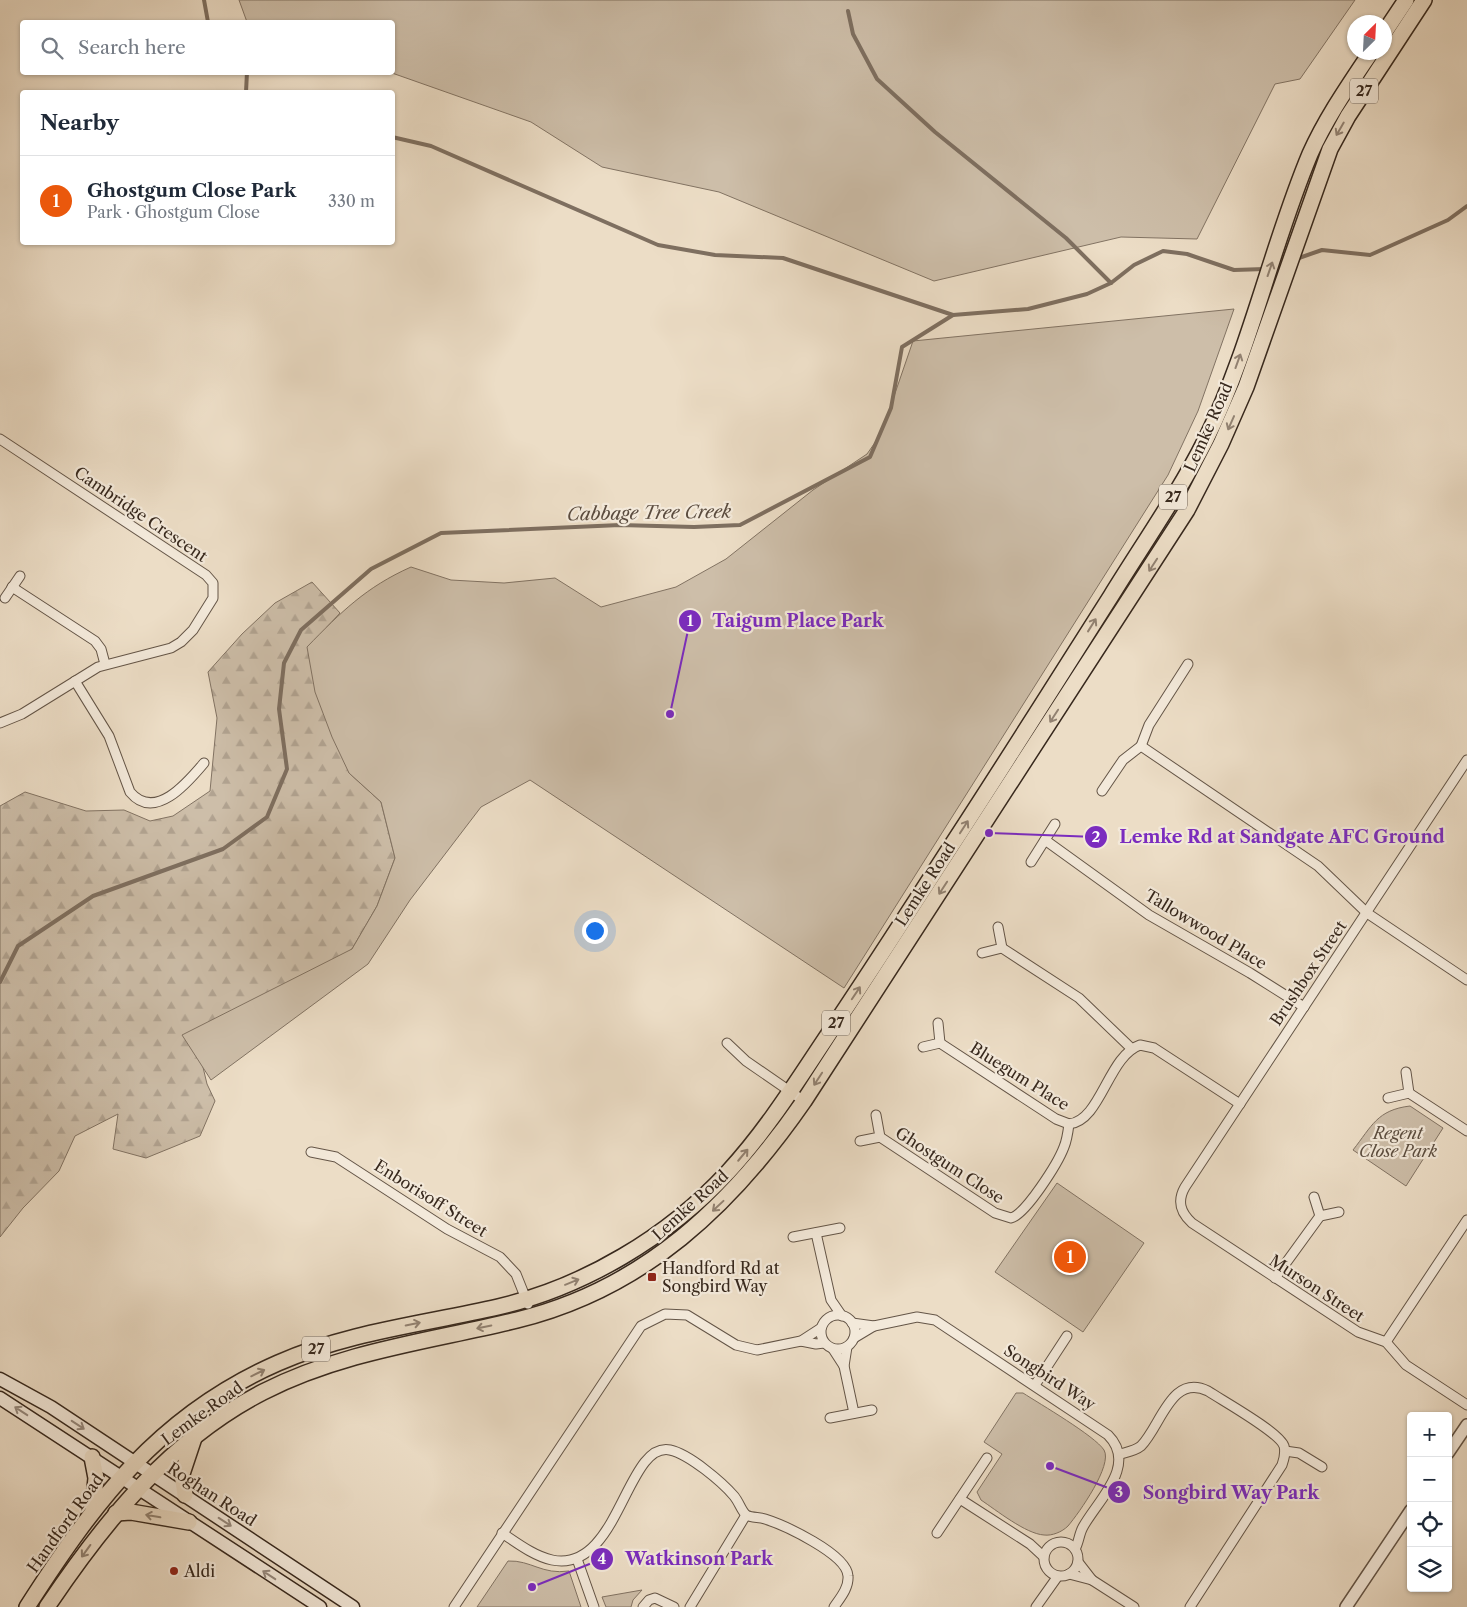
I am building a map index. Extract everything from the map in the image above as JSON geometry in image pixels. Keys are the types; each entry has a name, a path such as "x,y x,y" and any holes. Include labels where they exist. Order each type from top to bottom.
{"main road":[{"path":"1392,21 1406,0"},
{"name":"Lemke Road","path":"152,1474 194,1438 246,1401 280,1384 320,1368 398,1344 532,1316 576,1300 619,1280 679,1240 721,1204 744,1180 774,1144 804,1101 1187,510 1234,416 1314,188 1337,135 1424,0"},
{"name":"Lemke Road","path":"134,1462 187,1415 213,1398 277,1363 337,1341 526,1299 583,1277 625,1254 684,1213 728,1172 762,1132 790,1092 995,780 1185,477 1223,402 1297,191 1321,132 1366,60"},
{"name":"Roghan Road","path":"0,1379 51,1407 353,1607"},
{"path":"0,1398 320,1607"},
{"path":"185,1495 184,1467 194,1438"},
{"path":"92,1457 96,1478 93,1510"},
{"name":"Handford Road","path":"27,1607 93,1510 134,1462"},
{"name":"Handford Road","path":"47,1607 116,1512 152,1474"},
{"path":"116,1512 190,1522"}],"street":[{"name":"Cambridge Crescent","path":"0,440 198,570 213,583 213,598 193,630 181,642 171,648 106,664 22,714 0,722"},
{"path":"5,598 20,576"},
{"path":"12,587 95,641 101,649 106,664"},
{"path":"1102,791 1122,760 1141,746 1149,725 1188,664"},
{"path":"75,681 103,723 130,792 139,801 149,804 166,799 188,781 204,762"},
{"path":"1141,746 1318,866 1367,913 1467,980"},
{"name":"Brushbox Street","path":"1180,1205 1185,1187 1467,760"},
{"path":"1031,862 1056,824"},
{"name":"Tallowwood Place","path":"1045,840 1149,915 1250,973 1304,1007"},
{"path":"998,926 1002,948 1079,998 1132,1049 1145,1045 1154,1048 1240,1104"},
{"path":"982,953 1002,948"},
{"path":"922,1048 940,1043 938,1023"},
{"path":"727,1043 746,1061 804,1101"},
{"name":"Bluegum Place","path":"940,1043 1056,1119 1069,1124 1080,1122 1086,1115 1122,1060 1132,1049"},
{"path":"1406,1072 1410,1093 1467,1131"},
{"path":"1388,1098 1410,1093"},
{"name":"Ghostgum Close","path":"876,1115 880,1137 995,1213 1011,1218 1023,1210 1061,1154 1066,1143 1069,1124"},
{"name":"Ghostgum Close","path":"860,1142 880,1137"},
{"name":"Enborisoff Street","path":"311,1152 336,1158 452,1233 500,1258 516,1274 532,1316"},
{"path":"1314,1197 1320,1216"},
{"name":"Murson Street","path":"1180,1205 1184,1214 1192,1223 1363,1335 1386,1342"},
{"path":"1275,1278 1320,1216 1339,1212"},
{"path":"1467,1220 1386,1342 1406,1365 1467,1405"},
{"path":"793,1237 840,1228"},
{"path":"454,1607 636,1331 648,1322 665,1314 681,1314 692,1316 736,1345 748,1349 765,1349 801,1341 821,1328 829,1318 831,1300 816,1233"},
{"path":"831,1300 842,1316 852,1323 854,1338 847,1346 844,1366 854,1413"},
{"path":"829,1318 842,1316"},
{"name":"Songbird Way","path":"854,1338 874,1326 917,1317 930,1318 1108,1434 1116,1444 1120,1454"},
{"name":"Songbird Way","path":"852,1323 874,1326"},
{"path":"821,1328 824,1343"},
{"path":"1034,1385 1067,1336"},
{"path":"801,1341 816,1344 824,1343 833,1349 844,1366"},
{"path":"833,1349 847,1346"},
{"path":"1092,1580 1078,1562 1075,1549 1082,1529 1116,1474 1120,1454 1132,1451 1142,1445 1176,1394 1185,1388 1197,1386 1208,1391 1276,1436 1283,1443 1285,1451 1282,1466 1189,1606"},
{"path":"830,1418 872,1410"},
{"path":"1452,1447 1467,1425"},
{"path":"502,1533 544,1558 560,1561 577,1559 588,1551 609,1528 645,1462 653,1454 662,1450 677,1453 720,1482 736,1498 746,1515 762,1518 791,1529 842,1562 848,1572 848,1582 834,1607"},
{"path":"1285,1451 1299,1453 1322,1467"},
{"path":"937,1533 987,1458"},
{"path":"960,1499 1030,1544 1044,1557 1047,1568 1054,1574 1069,1574 1092,1580 1134,1607"},
{"path":"690,1607 746,1515"},
{"path":"1346,1607 1407,1516"},
{"path":"1066,1543 1082,1529"},
{"path":"1030,1544 1049,1547 1057,1543 1066,1543 1075,1549"},
{"path":"1044,1557 1049,1547"},
{"path":"577,1559 594,1607"},
{"path":"1069,1574 1078,1562"},
{"path":"1036,1607 1054,1574"},
{"path":"643,1607 649,1600 655,1598 674,1607"}],"green space":[{"path":"239,0 1355,0 1300,79 1275,84 1197,239 1121,237 934,281 719,192 602,167 531,122 395,74 395,20 246,20"},
{"path":"1234,309 1198,411 1168,475 844,988 530,780 481,807 410,900 368,964 211,1080 182,1035 352,949 377,906 395,858 381,802 349,773 332,737 315,692 307,647 355,601 381,583 411,567 451,580 504,583 555,578 601,607 676,587 726,559 813,490 867,454 881,434 913,341"},
{"path":"312,582 340,613 308,647 349,773 381,802 395,858 377,906 352,949 202,1063 207,1084 215,1101 200,1136 146,1158 113,1149 118,1114 75,1136 59,1171 23,1208 0,1237 0,806 25,792 86,811 124,810 150,821 173,816 210,791 217,718 208,672 242,634 275,603"},
{"name":"Regent Close Park","path":"1410,1106 1443,1128 1406,1186 1353,1150 1382,1115"},
{"path":"1057,1183 1144,1243 1083,1332 995,1272"},
{"path":"1016,1393 1023,1393 1066,1420 1099,1444 1104,1450 1104,1466 1094,1489 1068,1526 1054,1534 1037,1534 1029,1531 981,1500 977,1492 1002,1454 984,1442"},
{"path":"508,1561 516,1561 551,1571 569,1571 581,1607 477,1607"},
{"path":"642,1590 633,1600 631,1607 606,1607 602,1597"}],"waterway":[{"path":"204,0 208,20"},
{"path":"848,11 853,34 877,79 935,132 1066,238 1111,283"},
{"path":"246,90 247,75"},
{"path":"395,138 431,146 658,245 715,255 783,258 953,315"},
{"name":"Cabbage Tree Creek","path":"1296,259 1322,250 1370,255 1448,220 1467,206"},
{"name":"Cabbage Tree Creek","path":"0,982 18,946 93,896 223,849 267,817 287,769 279,709 284,663 301,630 371,569 441,533 620,525 694,527 740,525 870,457 891,408 902,347 953,315 1028,309 1087,294 1111,283 1134,265 1163,251 1187,254 1234,270 1265,269"}],"place":[{"name":"Taigum Place Park","path":"670,714"},
{"name":"Lemke Rd at Sandgate AFC Ground","path":"989,833"},
{"name":"Ghostgum Close Park","path":"1070,1257"},
{"name":"Handford Rd at Songbird Way","path":"652,1277"},
{"name":"Songbird Way Park","path":"1050,1466"},
{"name":"Aldi","path":"174,1571"},
{"name":"Watkinson Park","path":"532,1587"}]}
